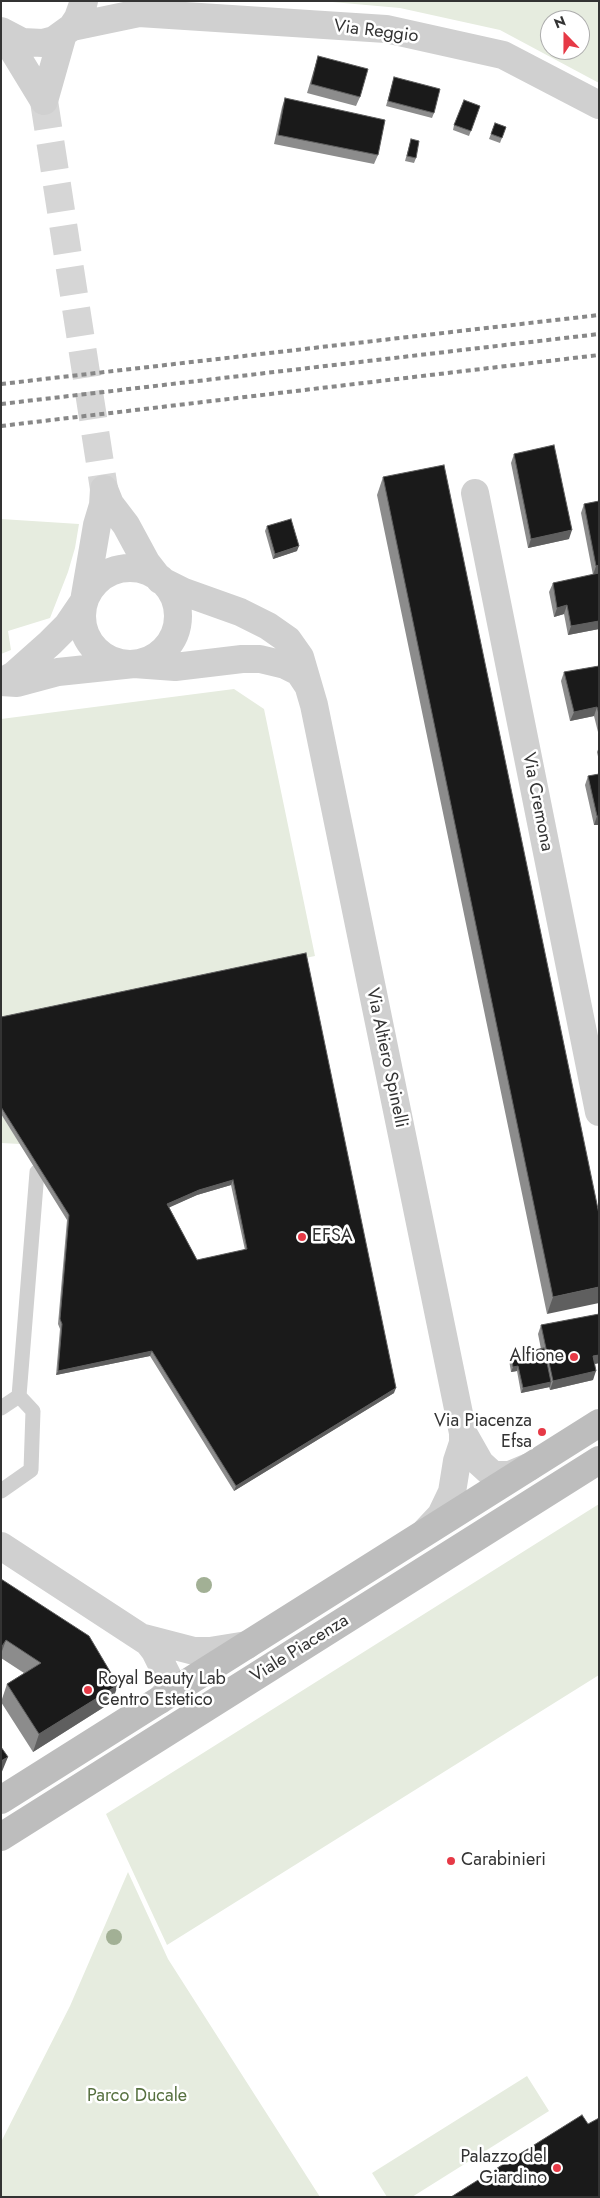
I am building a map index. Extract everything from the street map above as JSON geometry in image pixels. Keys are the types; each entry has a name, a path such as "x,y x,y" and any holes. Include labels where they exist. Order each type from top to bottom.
{"main road":[{"name":"Viale Piacenza","path":"1,1800 599,1424"},
{"name":"Viale Piacenza","path":"1,1837 599,1460"}],"street":[{"path":"2,31 44,101 67,31 78,18 84,1"},
{"name":"Via Reggio","path":"115,1 139,13"},
{"name":"Via Reggio","path":"2,31 22,42 43,43 67,31 139,13 386,29 503,55 599,105"},
{"path":"1,682 17,683 58,672 134,664 154,658 169,644 177,625 176,605 173,596 146,562 126,526 110,504 104,489 82,622 89,642 104,657 124,664 134,664 175,666 233,659 260,660 292,668 304,677 308,684"},
{"name":"Via Cremona","path":"475,493 599,1112"},
{"path":"1,682 14,675 67,626 95,584 103,577 117,570 132,568 142,570 160,580"},
{"name":"Via Altiero Spinelli","path":"160,580 184,592 250,616 288,640 297,651 314,705 463,1433 464,1443 457,1461 452,1492 446,1508 430,1527 413,1541"},
{"name":"Via Altiero Spinelli","path":"463,1433 477,1458 490,1473 510,1475 531,1466"},
{"path":"1,1546 144,1638 155,1651 168,1675 169,1690 160,1700"},
{"path":"144,1638 194,1651 210,1651 247,1645"}],"lane":[{"path":"1,1491 31,1470 33,1411 18,1396 37,1172"},
{"path":"1,1408 18,1396"}],"green space":[{"path":"321,1 599,1 599,83 556,60 590,60 590,10 540,10 540,51 500,30 400,8"},
{"path":"1,519 79,524 68,572 50,618 8,631 11,650 1,654"},
{"path":"234,689 264,709 315,956 1,1021 1,719"},
{"path":"1,1114 20,1144 1,1143"},
{"path":"599,1504 599,1675 167,1945 106,1814"},
{"name":"Parco Ducale","path":"128,1872 168,1959 320,2197 1,2197 1,2142 70,2006"},
{"path":"527,2076 549,2111 412,2197 387,2197 372,2173"}],"building":[{"path":"318,56 368,69 360,97 311,84"},
{"path":"394,77 440,89 434,113 388,101"},
{"path":"285,98 385,120 378,155 278,135"},
{"path":"464,100 480,106 471,131 454,125"},
{"path":"495,123 506,127 502,138 491,134"},
{"path":"411,139 419,141 416,158 407,156"},
{"path":"554,445 572,530 531,539 514,454"},
{"path":"444,465 599,1214 599,1287 553,1297 383,477"},
{"path":"599,501 599,565 596,566 584,504"},
{"path":"291,519 299,546 275,554 267,526"},
{"path":"599,573 599,621 571,626 567,605 557,608 553,583"},
{"path":"599,666 599,714 597,707 574,712 564,672"},
{"path":"599,774 599,816 597,816 588,776"},
{"name":"EFSA","path":"306,953 396,1388 236,1486 152,1351 58,1371 62,1324 60,1319 69,1215 1,1107 1,1017","holes":["233,1180 247,1249 197,1260 167,1204 199,1190"]},
{"path":"599,1314 599,1355 593,1356 596,1371 553,1381 541,1325"},
{"path":"544,1348 551,1382 523,1388 518,1366 513,1367 511,1355"},
{"path":"1,1579 89,1636 118,1685 39,1734 7,1684 41,1663 6,1640 1,1648"},
{"path":"1,1747 8,1757 1,1761"},
{"name":"Palazzo del Giardino","path":"582,2115 588,2124 599,2118 599,2197 451,2197"}],"tunnel":[{"path":"44,101 104,489"}],"railway":[{"path":"1,384 599,315"},
{"path":"1,404 599,334"},
{"path":"1,426 599,355"}],"place":[{"name":"EFSA","path":"302,1237"},
{"name":"Alfione","path":"574,1357"},
{"name":"Via Piacenza Efsa","path":"542,1432"},
{"name":"Royal Beauty Lab Centro Estetico","path":"88,1690"},
{"name":"Carabinieri","path":"451,1861"},
{"name":"Palazzo del Giardino","path":"557,2168"}]}
